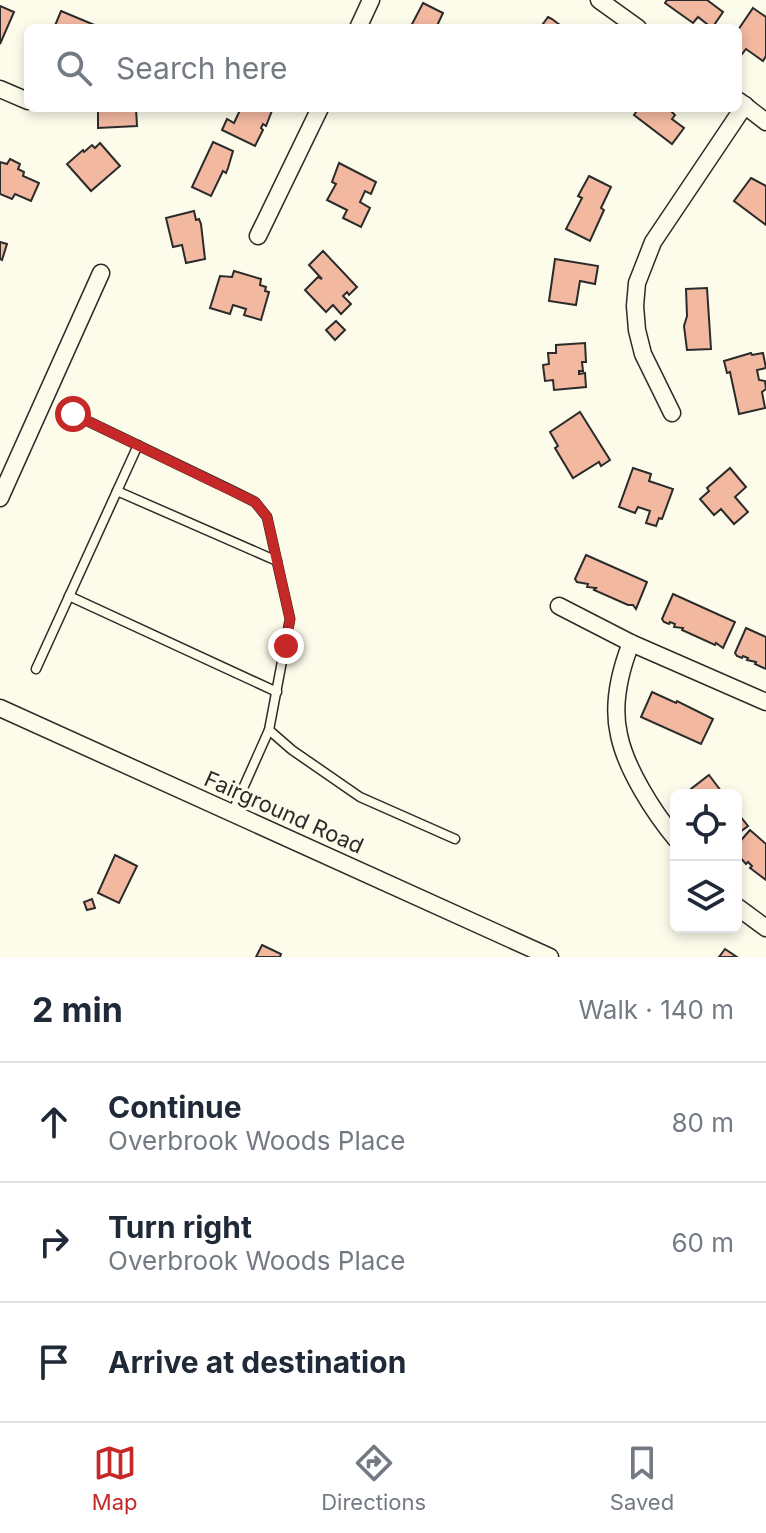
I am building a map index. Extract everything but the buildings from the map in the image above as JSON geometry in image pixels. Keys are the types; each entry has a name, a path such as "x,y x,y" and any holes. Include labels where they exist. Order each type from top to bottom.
{"street":[{"path":"360,24 371,0"},
{"path":"599,0 632,24"},
{"path":"0,89 24,99"},
{"path":"742,104 766,122"},
{"path":"258,236 318,112"},
{"path":"672,413 643,354 637,330 637,283 653,242 735,112"},
{"path":"0,498 101,273"},
{"path":"559,606 631,643 766,702"},
{"path":"631,643 619,678 619,736 634,773 670,832"},
{"name":"Fairground Road","path":"0,708 550,957"},
{"path":"742,910 766,928"}],"lane":[{"path":"73,414 255,502 267,517 290,619 269,730 232,813"},
{"path":"36,669 138,445"},
{"path":"117,491 277,561"},
{"path":"69,596 277,692"},
{"path":"269,730 292,750 360,797 455,839"}],"route":[{"path":"73,414 255,502 267,517 290,619 286,646"}]}
